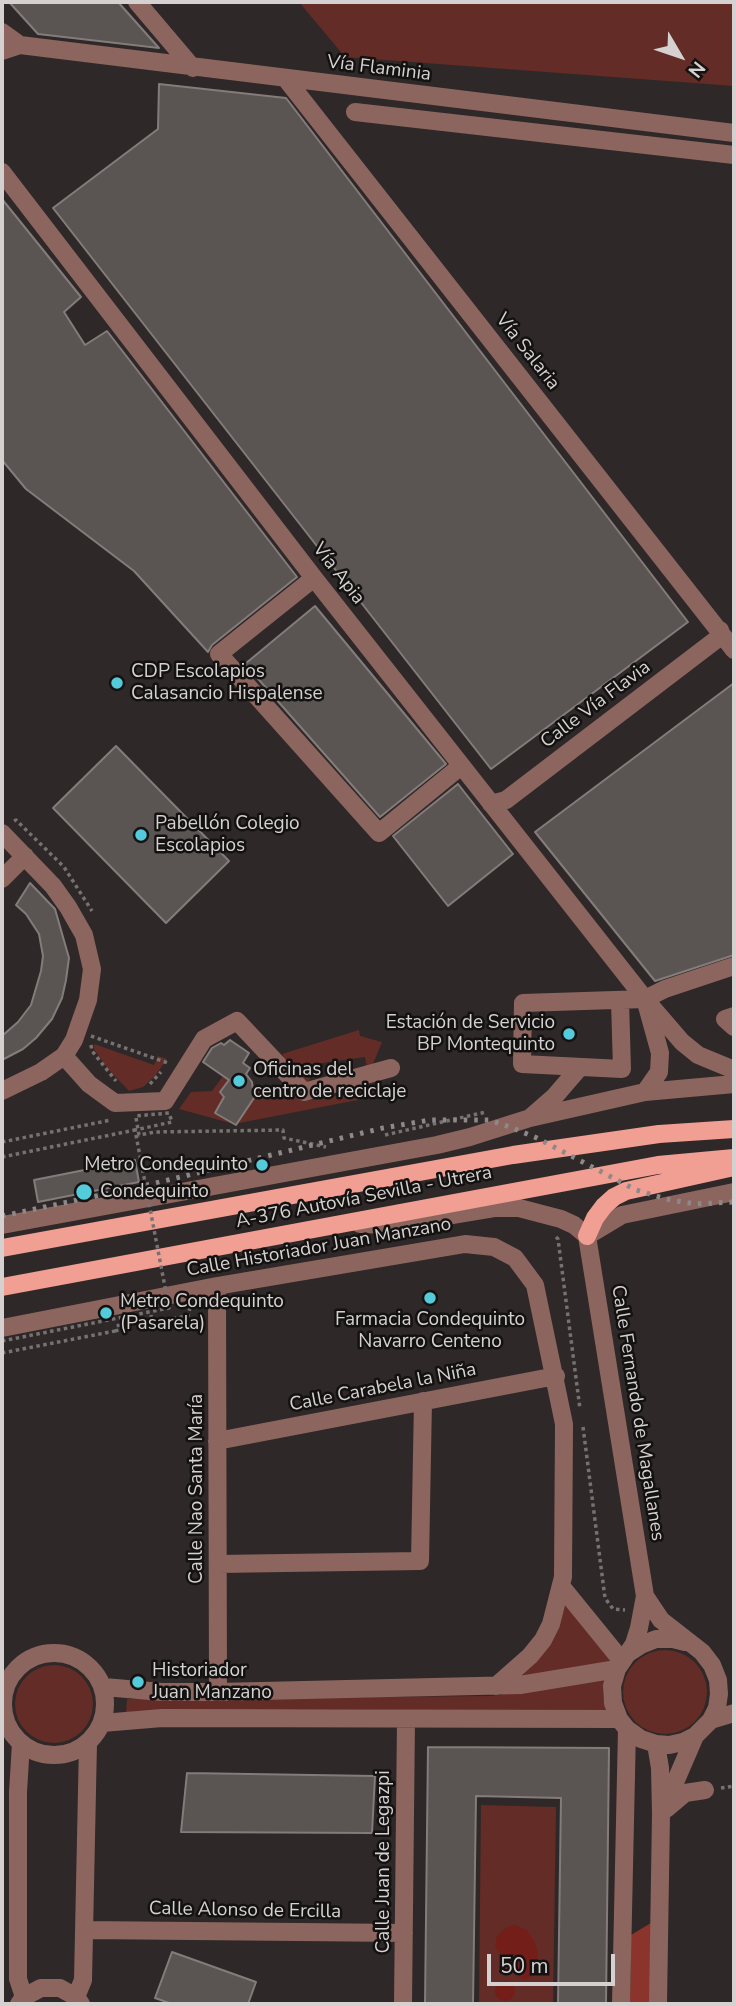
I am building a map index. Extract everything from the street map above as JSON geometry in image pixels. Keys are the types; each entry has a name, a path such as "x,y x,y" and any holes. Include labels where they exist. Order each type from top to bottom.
{"main road":[{"name":"A-376 Autovía Sevilla - Utrera","path":"2,1248 513,1155 659,1134 734,1129"},
{"name":"A-376 Autovía Sevilla - Utrera","path":"2,1287 658,1165 734,1158"},
{"path":"587,1237 595,1218 604,1206 626,1191 734,1167"}],"street":[{"path":"137,2 193,68"},
{"path":"2,32 20,46"},
{"name":"Vía Flaminia","path":"2,51 20,46 734,133"},
{"name":"Vía Salaria","path":"286,79 734,650"},
{"path":"355,112 734,155"},
{"name":"Vía Apia","path":"2,172 314,578 645,999 674,1034 698,1055 734,1070"},
{"path":"314,578 219,654 379,833 461,766"},
{"name":"Calle Vía Flavia","path":"491,804 506,800 717,639 720,630"},
{"path":"2,833 68,907 84,935 92,969 88,1000 74,1040 64,1056 41,1072 2,1091"},
{"path":"2,879 25,856"},
{"path":"620,1001 622,1069 522,1064 523,1003 645,999 664,989 734,966"},
{"name":"Vía Apia","path":"645,999 660,1053 659,1072 645,1091"},
{"path":"734,1016 725,1019 734,1027"},
{"path":"64,1056 89,1084 116,1103 137,1109 165,1101 204,1039 237,1021 304,1092 391,1068"},
{"path":"530,1118 555,1096 580,1067"},
{"path":"2,1225 437,1145 530,1118 645,1091 734,1084"},
{"path":"346,1222 392,1225 494,1209 519,1208 561,1219 574,1225 587,1237 622,1215 734,1192"},
{"name":"Calle Fernando de Magallanes","path":"587,1237 645,1597"},
{"name":"Calle Historiador Juan Manzano","path":"2,1328 304,1268 464,1244 494,1247 515,1258 536,1285 564,1424 561,1586 551,1624 543,1640 530,1656 496,1686"},
{"name":"Calle Nao Santa María","path":"217,1286 218,1692"},
{"name":"Calle Carabela la Niña","path":"217,1441 556,1376"},
{"path":"218,1564 420,1561 423,1401"},
{"path":"561,1586 622,1661"},
{"path":"645,1597 661,1620 707,1658 726,1683 711,1720 695,1736 661,1814"},
{"path":"621,2004 623,1724 612,1686 622,1661 634,1644 645,1597"},
{"path":"104,1687 162,1692 218,1692 520,1685 622,1661 641,1645 656,1639 689,1643"},
{"path":"66,1653 89,1665 104,1687 106,1705 102,1723 88,1743 66,1754 42,1754 21,1743 4,1721 4,1683 18,1667 41,1654 66,1653"},
{"path":"711,1720 734,1713"},
{"path":"102,1723 162,1718 406,1719 623,1724 640,1739 669,1745 695,1736"},
{"name":"Calle Juan de Legazpi","path":"403,2004 406,1719"},
{"path":"21,1743 10,1928 21,2001 41,1987 60,1988 79,2001 83,1980 85,1930 88,1743"},
{"path":"656,1744 660,1768 661,1814 658,2004"},
{"path":"661,1814 685,1793 705,1790"},
{"name":"Calle Alonso de Ercilla","path":"85,1930 404,1933"}],"path":[{"path":"85,1055 90,1035 167,1065"},
{"path":"173,1057 145,1089 136,1092 139,1135 155,1132 283,1129 284,1138 330,1148"},
{"path":"2,1157 172,1122 169,1113 137,1109 124,1118"},
{"path":"380,1136 492,1111"},
{"path":"2,1142 112,1120"},
{"path":"135,1130 169,1308"},
{"path":"2,1341 190,1306 188,1316 152,1322"},
{"path":"2,1353 115,1331"}],"shaded area":[{"path":"299,2 734,2 734,86 345,57"},
{"path":"359,1030 360,1036 382,1042 371,1069 367,1069 365,1057 315,1064 309,1081 303,1082 297,1079 282,1054"},
{"path":"94,1044 154,1065 158,1056 167,1059 143,1087 129,1091 108,1069 94,1049"},
{"path":"223,1076 229,1080 221,1094 248,1107 258,1089 263,1086 268,1087 278,1099 291,1093 305,1101 392,1087 394,1093 234,1124 179,1109 191,1092 212,1091"},
{"path":"566,1599 614,1660 608,1665 514,1681"},
{"path":"665,1650 681,1653 695,1662 704,1676 707,1692 704,1708 695,1722 681,1731 665,1734 649,1731 635,1722 626,1708 623,1692 626,1676 635,1662 649,1653"},
{"path":"54,1665 69,1668 81,1677 90,1689 93,1704 90,1719 81,1731 69,1740 54,1743 39,1740 27,1731 18,1719 15,1704 18,1689 27,1677 39,1668"},
{"path":"605,1678 603,1694 606,1712 328,1709 126,1712 127,1699 491,1696"},
{"path":"481,1805 556,1807 553,2004 479,2004"},
{"path":"654,1921 653,2004 630,2004 631,1935"},
{"path":"515,1925 527,1930 535,1942 538,1955 538,1966 534,1975 525,1980 517,1976 515,1957 499,1953 495,1947 497,1936 507,1927"},
{"path":"501,1981 509,1981 515,1991 509,2001 501,2001 495,1995 495,1987"}],"building":[{"path":"9,2 118,2 159,48 38,34"},
{"path":"159,84 286,98 688,622 491,769 53,208 158,129"},
{"path":"2,199 81,297 64,312 85,345 107,331 297,577 212,645 208,652 134,571 26,489 2,460"},
{"path":"315,606 446,764 380,817 245,664"},
{"path":"734,683 734,955 655,981 535,832"},
{"name":"Pabellón Colegio Escolapios","path":"116,746 229,861 166,923 53,808"},
{"path":"458,784 513,854 448,906 393,836"},
{"path":"30,883 55,909 69,958 66,980 62,998 52,1019 23,1049 2,1060 2,1036 18,1022 31,1005 41,971 43,956 39,934 26,914 16,905"},
{"name":"Oficinas del centro de reciclaje","path":"230,1040 249,1053 243,1063 250,1068 246,1074 252,1082 254,1098 236,1125 215,1113 224,1097 220,1092 229,1080 203,1062 212,1048 221,1043 224,1045"},
{"path":"135,1160 139,1182 38,1202 34,1180"},
{"path":"428,1747 609,1748 606,2004 558,2004 561,1798 476,1796 473,2004 425,2004"},
{"path":"187,1773 375,1776 372,1833 181,1832"},
{"path":"172,1952 256,1982 248,2004 172,2004 155,1998"}],"railway":[{"path":"2,1216 139,1187 383,1128 430,1120 489,1120 537,1138 636,1190 695,1204 734,1202"}],"place":[{"name":"CDP Escolapios Calasancio Hispalense","path":"117,683"},
{"name":"Pabellón Colegio Escolapios","path":"141,835"},
{"name":"Estación de Servicio BP Montequinto","path":"569,1034"},
{"name":"Oficinas del centro de reciclaje","path":"239,1081"},
{"name":"Metro Condequinto","path":"262,1165"},
{"name":"Condequinto","path":"84,1192"},
{"name":"Farmacia Condequinto Navarro Centeno","path":"430,1298"},
{"name":"Metro Condequinto (Pasarela)","path":"106,1313"},
{"name":"Historiador Juan Manzano","path":"138,1682"}]}
